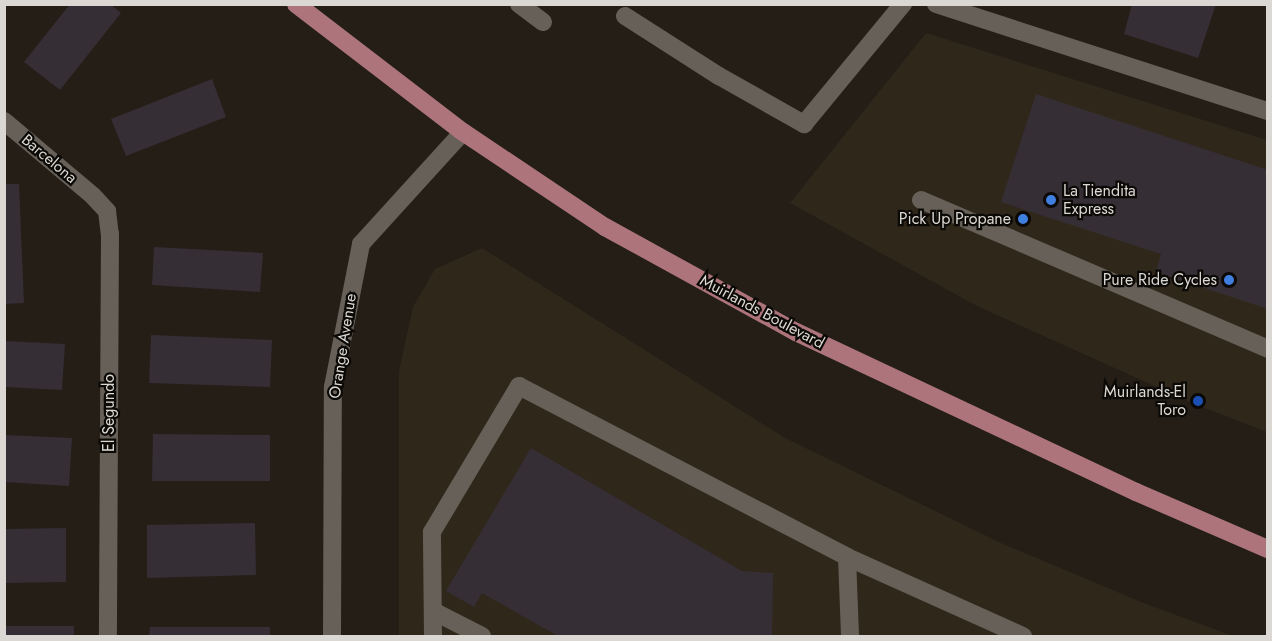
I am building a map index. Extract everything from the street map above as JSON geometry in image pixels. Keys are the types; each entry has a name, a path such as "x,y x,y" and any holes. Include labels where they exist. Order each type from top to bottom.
{"main road":[{"name":"Muirlands Boulevard","path":"296,4 463,132 605,227 796,332 1136,492 1268,549"}],"street":[{"path":"519,4 543,22"},
{"path":"625,16 719,76 804,124 903,4"},
{"path":"936,4 1268,111"},
{"name":"Barcelona","path":"4,121 93,196"},
{"name":"Orange Avenue","path":"332,636 333,387 361,244 463,132"},
{"name":"El Segundo","path":"93,196 106,211 110,234 108,636"},
{"path":"921,200 1268,349"},
{"path":"433,636 432,532 519,386 847,557 1023,636"},
{"path":"847,557 850,636"},
{"path":"433,611 482,636"}],"shaded area":[{"path":"926,33 1267,140 1267,432 1192,403 977,306 790,203"},
{"path":"482,248 785,438 1001,543 1141,602 1233,636 399,636 399,371 413,307 435,269"}],"building":[{"path":"70,4 110,4 121,13 60,90 24,62"},
{"path":"1132,4 1216,4 1198,58 1124,34"},
{"path":"212,79 226,117 126,156 111,119"},
{"path":"1036,94 1268,170 1268,309 1156,272 1161,254 1001,202"},
{"path":"4,184 19,184 24,303 4,304"},
{"path":"154,247 263,253 260,292 152,285"},
{"path":"151,335 272,340 270,387 149,383"},
{"path":"4,341 65,344 62,390 4,387"},
{"path":"153,434 270,435 270,481 152,481"},
{"path":"4,435 72,438 69,486 4,482"},
{"path":"531,448 742,571 773,573 772,636 558,636 482,593 474,607 446,591"},
{"path":"255,523 256,575 147,578 147,525"},
{"path":"66,528 66,582 4,583 4,529"},
{"path":"4,626 74,626 74,636 4,636"},
{"path":"150,627 270,627 270,636 149,636"}],"place":[{"name":"La Tiendita Express","path":"1051,200"},
{"name":"Pick Up Propane","path":"1023,219"},
{"name":"Pure Ride Cycles","path":"1229,280"},
{"name":"Muirlands-El Toro","path":"1198,401"}]}
